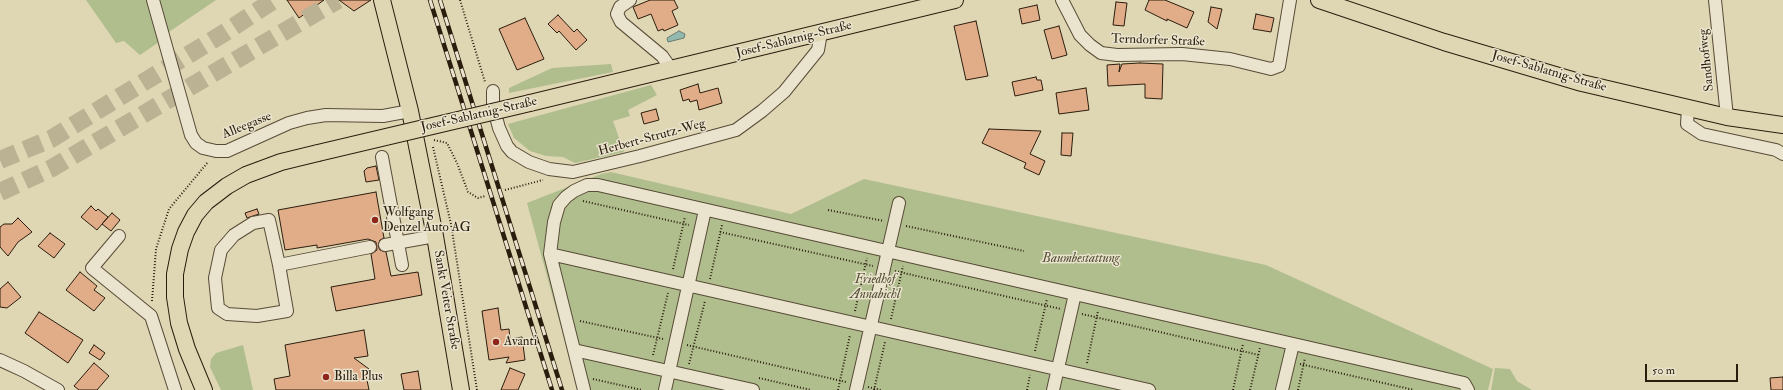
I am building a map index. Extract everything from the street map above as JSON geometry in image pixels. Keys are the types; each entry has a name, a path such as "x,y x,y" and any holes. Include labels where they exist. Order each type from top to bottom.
{"main road":[{"name":"Sankt Veiter Straße","path":"382,0 410,111 435,236 461,390"},
{"name":"Josef-Sablatnig-Straße","path":"204,390 187,349 179,323 175,297 175,274 180,249 186,232 195,216 206,202 227,186 246,175 282,162 318,153 672,70 955,0"},
{"name":"Josef-Sablatnig-Straße","path":"1319,0 1444,42 1582,83 1727,117 1783,125"}],"street":[{"name":"Alleegasse","path":"153,0 191,135 196,143 204,148 216,152 227,151 289,123 307,118 326,115 383,116 410,111"},
{"path":"630,0 620,7 617,14 620,22 662,56 672,70"},
{"name":"Terndorfer Straße","path":"1062,0 1080,35 1101,53 1117,55 1182,54 1230,59 1271,69 1279,66 1290,0"},
{"name":"Sandhofweg","path":"1715,0 1727,117"},
{"name":"Herbert-Strutz-Weg","path":"493,91 493,106 499,128 507,146 512,152 528,162 549,169 573,172 640,156 736,130 762,111 784,92 818,50 821,34"},
{"path":"1688,108 1687,124 1702,134 1776,150 1783,154"},
{"path":"382,157 399,242 402,265"},
{"path":"584,390 550,254 554,222 559,205 574,191 587,185 598,186 1100,299 1464,383 1468,390"},
{"path":"856,387 899,203"},
{"path":"665,390 705,210"},
{"path":"269,220 278,265 287,311 257,316 228,314 218,308 215,278 221,250 234,235 253,223 269,220"},
{"path":"119,236 92,268 151,316 175,390"},
{"path":"385,245 435,236"},
{"path":"278,265 370,247"},
{"path":"550,254 1149,390"},
{"path":"1054,390 1075,294"},
{"path":"1282,390 1293,344"},
{"path":"574,350 753,390"},
{"path":"0,360 24,371 58,390"}],"path":[{"path":"460,0 486,87 493,91"},
{"path":"477,390 451,224 431,139 447,143 457,163 468,192 478,198 485,196"},
{"path":"505,190 547,180"},
{"path":"566,197 702,227"},
{"path":"828,210 1024,251"},
{"path":"720,232 1046,305 1258,355"},
{"path":"1027,390 1049,288"},
{"path":"1085,375 1100,299"},
{"path":"566,318 676,342 856,387 881,390"},
{"path":"1233,390 1246,333"},
{"path":"1250,390 1262,337"},
{"path":"1298,390 1308,347"},
{"path":"1289,361 1414,390"},
{"path":"581,376 642,390"}],"green space":[{"path":"86,0 149,0 159,42 140,55 124,41 116,43"},
{"path":"157,0 216,0 166,34"},
{"path":"611,64 613,72 509,93 509,88 552,68"},
{"path":"651,85 657,95 628,110 630,116 613,121 624,152 575,163 563,157 546,156 530,151 514,138 508,124"},
{"name":"Friedhof Annabichl","path":"611,172 791,214 864,179 1266,265 1493,369 1488,390 578,390 527,203 601,174"},
{"path":"243,345 253,390 221,390 210,367 211,359 216,353"},
{"path":"1495,368 1510,369 1517,381 1532,390 1491,390"}],"water":[{"path":"679,31 685,34 684,38 668,42 667,38"}],"building":[{"path":"287,0 324,0 299,18"},
{"path":"339,0 371,0 354,11"},
{"path":"650,0 674,0 678,8 672,11 678,25 664,31 663,29 658,31 651,14 638,19 633,7"},
{"path":"1149,0 1165,0 1194,12 1187,28 1167,19 1167,21 1145,10"},
{"path":"1116,2 1127,3 1124,26 1113,25"},
{"path":"1037,5 1040,20 1022,24 1019,9"},
{"path":"1211,7 1222,9 1217,29 1208,22"},
{"path":"1256,14 1274,18 1271,32 1253,29"},
{"path":"558,15 574,32 577,29 587,40 576,50 559,31 557,33 548,24"},
{"path":"525,18 544,59 517,70 499,29"},
{"path":"976,21 988,76 966,80 954,26"},
{"path":"1059,26 1067,55 1052,59 1044,30"},
{"path":"1120,64 1119,72 1122,64 1163,64 1162,99 1145,98 1145,84 1108,86 1107,65"},
{"path":"1036,77 1037,80 1041,80 1043,90 1015,96 1012,82"},
{"path":"698,84 700,93 718,88 722,103 699,110 697,100 690,102 689,99 683,101 680,90"},
{"path":"1086,88 1089,110 1059,114 1056,93"},
{"path":"656,109 659,120 644,124 641,113"},
{"path":"989,129 1041,131 1030,154 1045,161 1039,175 1024,168 1026,163 982,143"},
{"path":"1062,133 1073,133 1071,156 1061,155"},
{"path":"376,166 379,180 366,182 364,171 367,168"},
{"path":"376,192 384,238 380,240 378,246 380,250 386,252 391,276 418,272 422,295 336,311 331,287 375,279 371,254 377,250 376,242 368,239 317,248 317,245 285,250 278,210"},
{"path":"91,206 96,211 98,209 108,217 97,230 81,217"},
{"path":"257,209 259,214 247,218 245,213"},
{"path":"112,213 120,220 111,231 102,224"},
{"path":"18,218 32,232 18,242 8,256 0,247 0,227 4,224 12,224"},
{"path":"50,233 65,244 54,258 38,246"},
{"path":"80,272 97,286 94,290 105,298 94,311 66,290"},
{"path":"8,282 21,297 7,308 0,307 0,289"},
{"path":"498,308 501,330 509,329 510,339 522,337 525,360 506,363 509,357 489,360 482,311"},
{"path":"39,312 83,340 68,363 25,333"},
{"path":"364,330 368,356 354,358 369,369 366,375 369,390 276,390 274,379 290,376 285,345"},
{"path":"94,345 105,353 100,360 89,353"},
{"path":"94,363 109,376 97,390 79,390 74,386"},
{"path":"510,368 525,374 518,390 501,390"},
{"path":"418,371 421,390 404,390 401,374"},
{"path":"1783,377 1783,390 1771,390 1770,378"}],"tunnel":[{"path":"0,160 51,139 224,33 274,0"},
{"path":"0,192 52,168 338,0"}],"railway":[{"path":"430,0 552,390"},
{"path":"440,0 562,390"}],"place":[{"name":"Wolfgang Denzel Auto AG","path":"375,220"},
{"name":"Avanti","path":"496,342"},
{"name":"Billa Plus","path":"326,377"}],"park label":[{"name":"Baumbestattung","path":"1081,259"}]}
